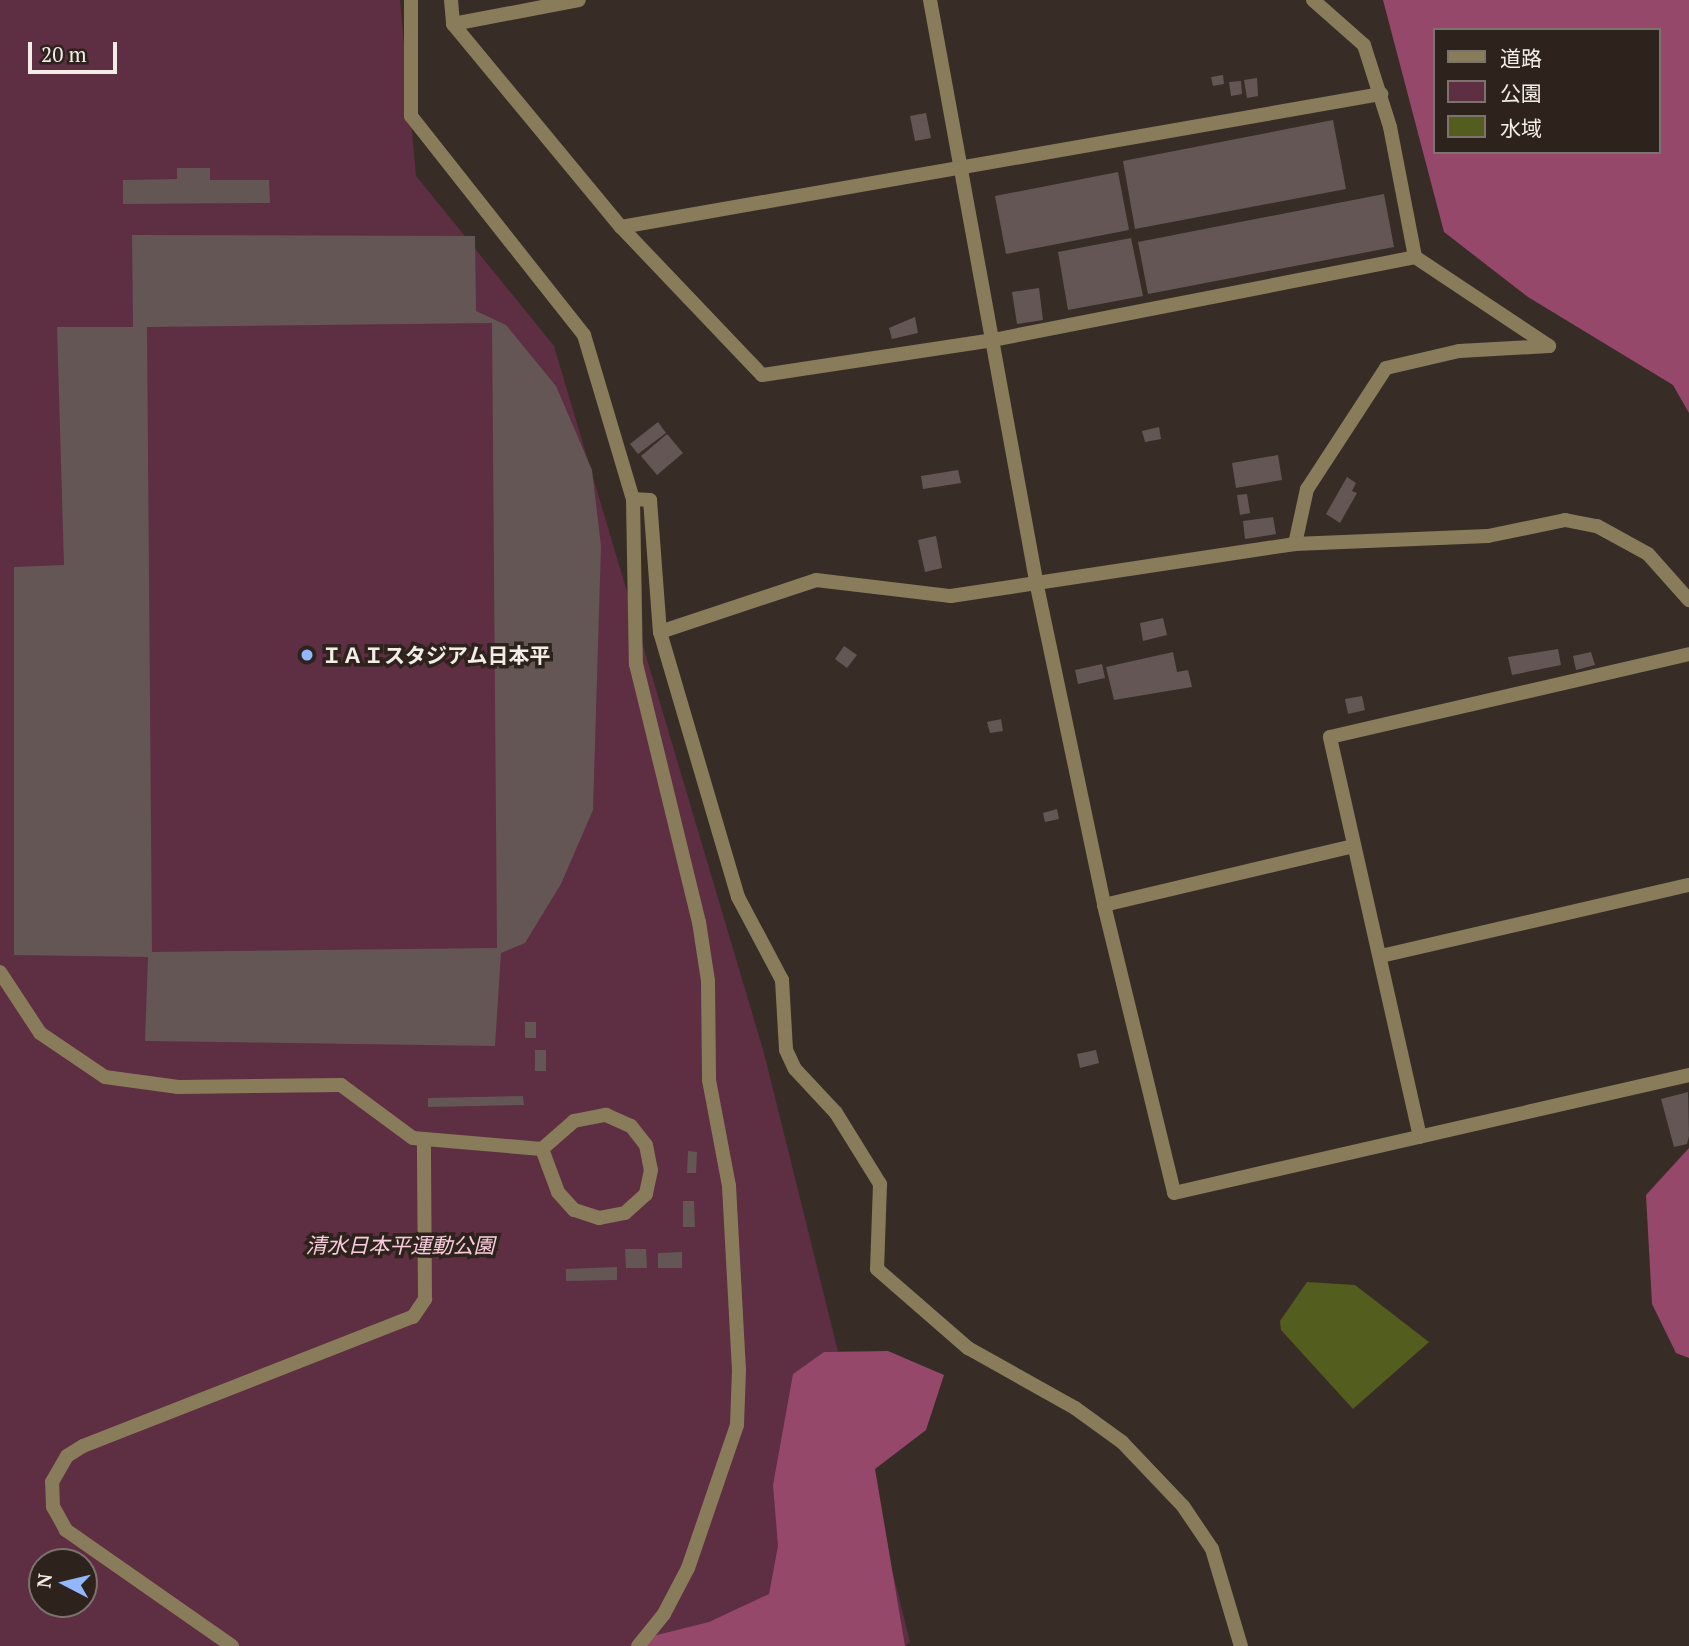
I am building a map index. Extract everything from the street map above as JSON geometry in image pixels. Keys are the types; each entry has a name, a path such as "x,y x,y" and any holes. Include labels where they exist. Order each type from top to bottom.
{"street":[{"path":"411,0 411,116 584,335 633,499 636,664 702,946 709,1080 729,1186 739,1370 737,1425 688,1568 664,1614 638,1646"},
{"path":"451,0 453,24 621,227 762,375 993,340 1415,257"},
{"path":"453,24 579,0"},
{"path":"930,0 1037,586 1104,905 1174,1194 1689,1075"},
{"path":"1295,544 1307,489 1386,368 1459,351 1549,346 1415,257 1381,94 1364,45 1312,0"},
{"path":"621,227 962,171 1381,94"},
{"path":"633,499 650,500 660,632 738,897 782,980 786,1050 795,1069 836,1113 880,1184 877,1269 968,1348 1075,1408 1122,1442 1183,1506 1212,1549 1241,1646"},
{"path":"660,632 816,580 951,596 1037,586 1295,544 1488,536 1565,520 1597,526 1648,554 1689,600"},
{"path":"1420,1138 1330,737 1689,654"},
{"path":"1104,905 1354,846"},
{"path":"1381,956 1689,885"},
{"path":"0,972 40,1033 105,1077 178,1087 341,1085 413,1139 542,1149 574,1121 606,1115 631,1126 646,1145 651,1170 646,1194 625,1213 599,1218 574,1210 558,1192 542,1149"},
{"path":"232,1646 66,1530 53,1507 52,1482 66,1456 83,1446 413,1317 425,1299 424,1139"}],"green space":[{"name":"清水日本平運動公園","path":"0,0 400,0 416,176 554,346 764,1053 910,1642 906,1646 0,1646"}],"shaded area":[{"path":"1383,0 1689,0 1689,413 1673,385 1528,297 1444,232"},
{"path":"1689,1148 1689,1358 1676,1353 1652,1304 1646,1195"},
{"path":"888,1351 944,1375 926,1430 875,1469 905,1646 641,1646 649,1637 709,1622 769,1594 778,1546 773,1485 793,1374 824,1352"}],"water":[{"path":"1307,1282 1355,1285 1429,1342 1353,1409 1281,1330 1280,1321"}],"building":[{"path":"1223,75 1224,84 1213,86 1211,77"},
{"path":"1257,78 1258,96 1247,98 1244,80"},
{"path":"1241,81 1242,94 1231,96 1229,82"},
{"path":"926,113 931,138 915,141 910,116"},
{"path":"1333,120 1346,189 1135,229 1123,161"},
{"path":"177,168 210,168 210,180 269,180 270,203 123,204 123,180 177,179"},
{"path":"1118,172 1129,230 1006,254 995,196"},
{"path":"1384,194 1394,247 1148,294 1138,242"},
{"path":"132,235 475,236 476,311 506,325 556,386 592,470 601,546 593,810 561,884 525,943 501,953 495,1046 145,1041 148,957 14,955 14,567 64,565 57,327 133,327","holes":["492,323 497,948 152,952 147,327"]},
{"path":"1131,238 1143,296 1068,310 1058,252"},
{"path":"1039,288 1043,320 1017,324 1012,292"},
{"path":"915,317 918,333 892,339 889,328"},
{"path":"658,422 666,433 638,454 630,444"},
{"path":"1159,427 1161,439 1145,442 1142,431"},
{"path":"667,434 683,453 657,475 641,456"},
{"path":"1278,455 1282,480 1236,488 1232,463"},
{"path":"958,470 961,483 923,489 921,476"},
{"path":"1347,477 1356,483 1352,491 1357,493 1340,523 1326,514"},
{"path":"1247,494 1250,513 1240,515 1237,495"},
{"path":"1273,517 1276,534 1245,539 1243,521"},
{"path":"936,536 942,568 925,572 918,540"},
{"path":"1163,618 1167,635 1143,641 1140,623"},
{"path":"844,646 857,655 847,668 835,659"},
{"path":"1558,649 1561,665 1512,675 1508,657"},
{"path":"1173,652 1177,672 1188,670 1192,687 1114,700 1106,667"},
{"path":"1591,652 1595,665 1576,670 1573,656"},
{"path":"1102,664 1105,678 1078,684 1075,670"},
{"path":"1362,696 1365,710 1348,714 1345,699"},
{"path":"1001,719 1003,731 990,733 987,722"},
{"path":"1057,809 1059,819 1045,822 1043,813"},
{"path":"525,1022 536,1022 536,1038 525,1038"},
{"path":"535,1050 546,1050 546,1071 535,1071"},
{"path":"1096,1050 1099,1063 1080,1068 1077,1054"},
{"path":"1688,1092 1687,1144 1674,1147 1661,1099"},
{"path":"523,1096 524,1105 428,1107 428,1098"},
{"path":"688,1151 697,1152 696,1173 687,1173"},
{"path":"683,1201 694,1201 695,1227 683,1227"},
{"path":"625,1249 646,1249 647,1268 626,1268"},
{"path":"682,1252 682,1268 658,1268 658,1253"},
{"path":"617,1267 617,1280 566,1281 566,1269"}],"place":[{"name":"ＩＡＩスタジアム日本平","path":"307,655"}]}
